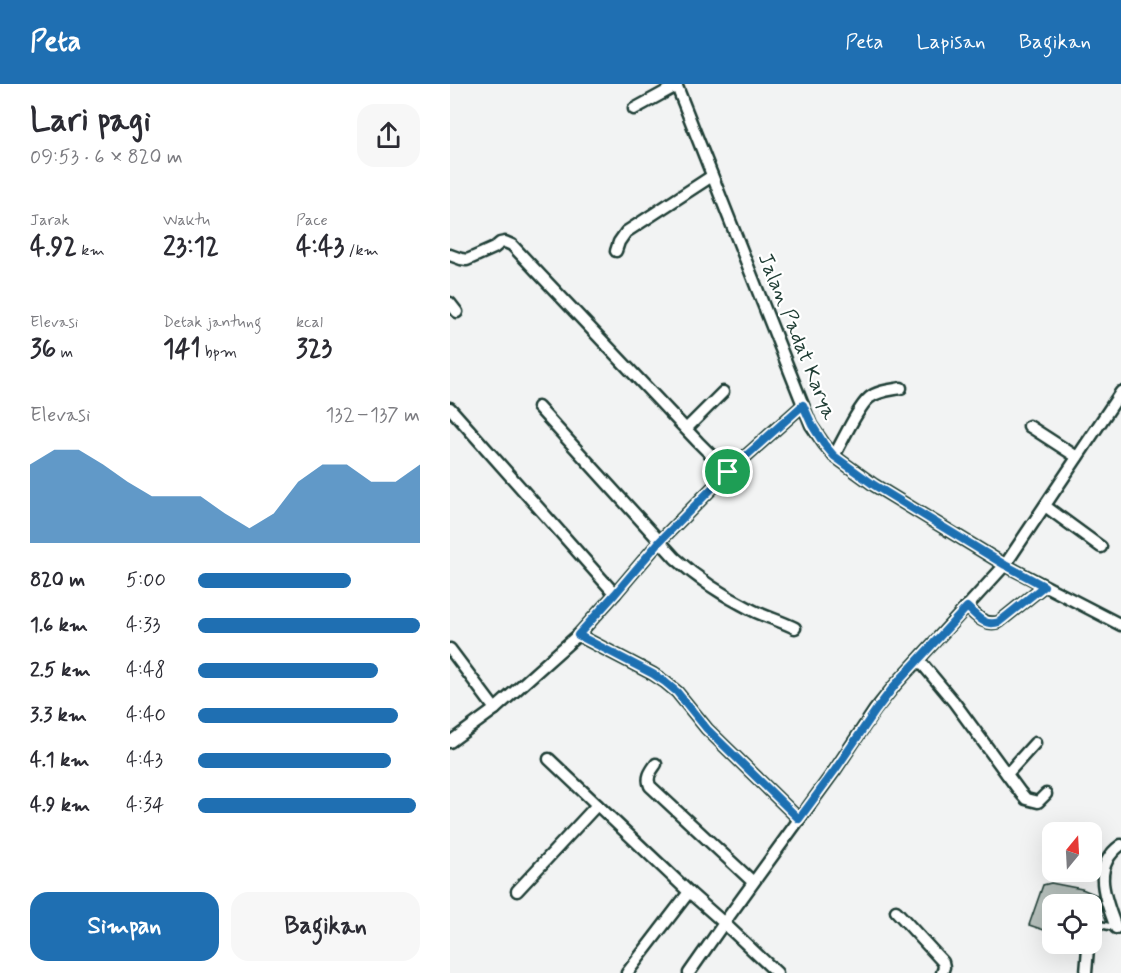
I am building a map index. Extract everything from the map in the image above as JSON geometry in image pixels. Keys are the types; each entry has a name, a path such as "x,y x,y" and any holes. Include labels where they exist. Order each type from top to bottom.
{"street":[{"path":"634,109 676,85"},
{"name":"Jalan Padat Karya","path":"676,85 803,405 824,444 834,456 874,485 1005,565 1121,626"},
{"path":"616,252 626,232 712,176"},
{"path":"450,255 467,260 500,243 505,242 512,245 728,472"},
{"path":"834,456 856,416 869,398 875,394 901,388"},
{"path":"686,429 723,392"},
{"path":"689,973 895,685 1005,565 1121,392"},
{"path":"450,742 495,709 578,635 660,541 728,472 803,405"},
{"path":"538,407 675,558 704,583 752,610 795,628"},
{"path":"450,408 615,594"},
{"path":"1029,426 1077,457"},
{"path":"1045,506 1101,547"},
{"path":"967,607 983,622 994,624 1044,586"},
{"path":"578,635 665,682 677,692 707,729 799,819"},
{"path":"450,649 495,709"},
{"path":"919,660 954,702 1026,799 1038,802 1046,794"},
{"path":"1007,774 1035,742"},
{"path":"549,759 777,973"},
{"path":"656,764 649,775 650,786 753,882"},
{"path":"517,891 597,805"},
{"path":"1118,928 1102,884 1102,875 1113,851 1121,845"},
{"path":"627,973 689,892"},
{"path":"896,911 943,962 942,973"},
{"path":"1086,973 1088,954"}],"lane":[{"path":"1102,926 1118,928"}],"building":[{"path":"1051,883 1094,894 1042,894 1042,929 1029,925 1043,885"}],"route":[{"path":"803,405 812,425 834,456 874,485 1005,565 1044,586 994,624 983,622 967,607 895,685 799,819 707,729 677,692 665,682 578,635 660,541 728,472 803,405"}]}
